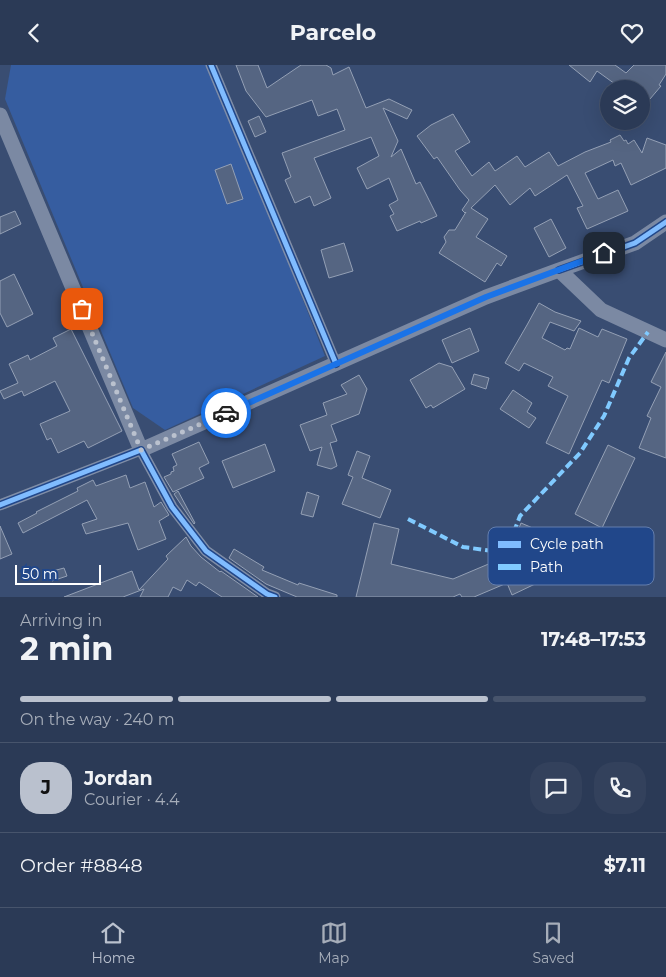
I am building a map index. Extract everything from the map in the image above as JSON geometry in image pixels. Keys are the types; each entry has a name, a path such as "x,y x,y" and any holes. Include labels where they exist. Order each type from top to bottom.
{"main road":[{"path":"0,115 141,450 486,297 635,243 666,221"},
{"path":"559,270 601,310 666,340"}],"street":[{"path":"211,65 336,364"},
{"path":"0,505 141,450 172,507 206,551 266,594 275,597"}],"shaded area":[{"path":"11,65 211,65 325,356 165,430 133,408 5,99"}],"building":[{"path":"236,65 258,65 267,88 301,65 326,65 331,68 333,75 349,67 366,108 389,99 412,110 407,119 383,108 398,141 391,157 401,149 416,184 420,182 437,216 397,231 390,216 394,214 389,205 398,200 389,178 367,189 357,168 379,156 371,137 314,158 331,198 314,206 310,196 295,203 285,180 291,177 282,153 345,130 337,109 318,116 312,100 266,117 246,91"},
{"path":"569,65 615,65 626,73 634,65 666,65 666,74 659,85 661,86 650,99 650,80 609,80 597,71 590,82"},
{"path":"453,114 470,142 455,151 472,176 489,162 495,171 517,156 525,167 549,152 558,166 585,152 611,142 610,140 620,135 628,144 634,140 642,153 647,138 666,145 666,168 631,185 621,163 615,166 613,160 585,173 598,199 618,190 628,211 587,229 577,208 583,206 567,175 535,196 530,188 510,205 495,185 471,208 488,219 476,237 507,256 501,266 497,263 485,282 439,253 446,242 444,237 449,230 455,230 466,212 462,210 469,200 437,157 434,159 417,136 431,125"},
{"path":"259,116 266,132 255,137 248,121"},
{"path":"231,164 243,199 227,204 215,170"},
{"path":"15,211 21,224 0,234 0,217"},
{"path":"551,219 566,248 549,257 534,228"},
{"path":"344,243 353,271 329,278 321,250"},
{"path":"14,274 33,314 7,327 0,313 0,281"},
{"path":"539,303 555,312 581,321 574,331 550,322 542,338 565,350 567,348 570,349 579,328 598,337 602,329 627,339 609,383 602,380 569,454 546,443 568,396 548,386 553,377 524,363 519,371 505,363"},
{"path":"470,328 479,351 452,363 442,340"},
{"path":"71,329 122,431 88,448 84,441 58,453 51,438 47,440 40,424 70,411 55,381 24,396 22,391 4,399 0,391 18,383 9,364 28,355 30,360 57,346 53,338"},
{"path":"666,352 666,458 639,448 651,418 647,416 661,387 651,382"},
{"path":"439,363 452,367 465,389 433,408 431,405 426,408 410,380"},
{"path":"474,374 489,378 486,389 471,384"},
{"path":"359,375 367,389 359,414 331,425 337,441 330,443 337,466 331,469 317,465 322,447 310,451 300,425 327,415 323,403 347,394 341,385"},
{"path":"513,390 532,403 527,412 536,418 529,428 500,409"},
{"path":"199,442 209,463 199,468 204,478 173,492 164,477 171,474 174,471 173,467 177,465 172,454"},
{"path":"265,444 275,471 233,488 222,461"},
{"path":"608,445 635,458 602,527 575,514"},
{"path":"357,451 370,456 362,478 391,490 380,518 342,504 353,477 348,475"},
{"path":"126,475 130,488 145,482 154,507 161,502 169,515 159,521 166,539 138,550 128,523 86,534 82,524 97,519 87,500 23,533 18,523 78,491 77,488 93,480 96,486"},
{"path":"178,491 195,523 194,524 174,494"},
{"path":"307,492 319,496 313,517 301,514"},
{"path":"374,523 399,529 391,564 453,579 488,564 488,585 502,585 474,597 462,597 460,594 453,597 356,597"},
{"path":"521,523 530,527 519,527"},
{"path":"0,526 12,554 0,559"},
{"path":"186,537 201,557 258,597 222,597 199,582 196,586 187,580 181,591 173,587 168,597 140,597 144,589 123,597 64,597 132,571 139,590 168,559 166,556"},
{"path":"234,549 264,567 262,570 298,585 299,583 337,595 337,597 297,597 266,584 229,558"},
{"path":"64,568 67,576 52,581 49,572"},
{"path":"508,585 533,585 512,595"}],"marked path":[{"path":"516,527 520,516 580,453 604,416 629,358 648,332"},
{"path":"408,519 463,547 488,550"}],"cycle path":[{"path":"211,65 336,364"},
{"path":"559,270 635,243 666,222"},
{"path":"0,505 141,450 172,507 206,551 267,594 275,597"}],"way so far":[{"path":"82,309 141,450 226,413"}],"route":[{"path":"226,413 486,297 604,253"}]}
